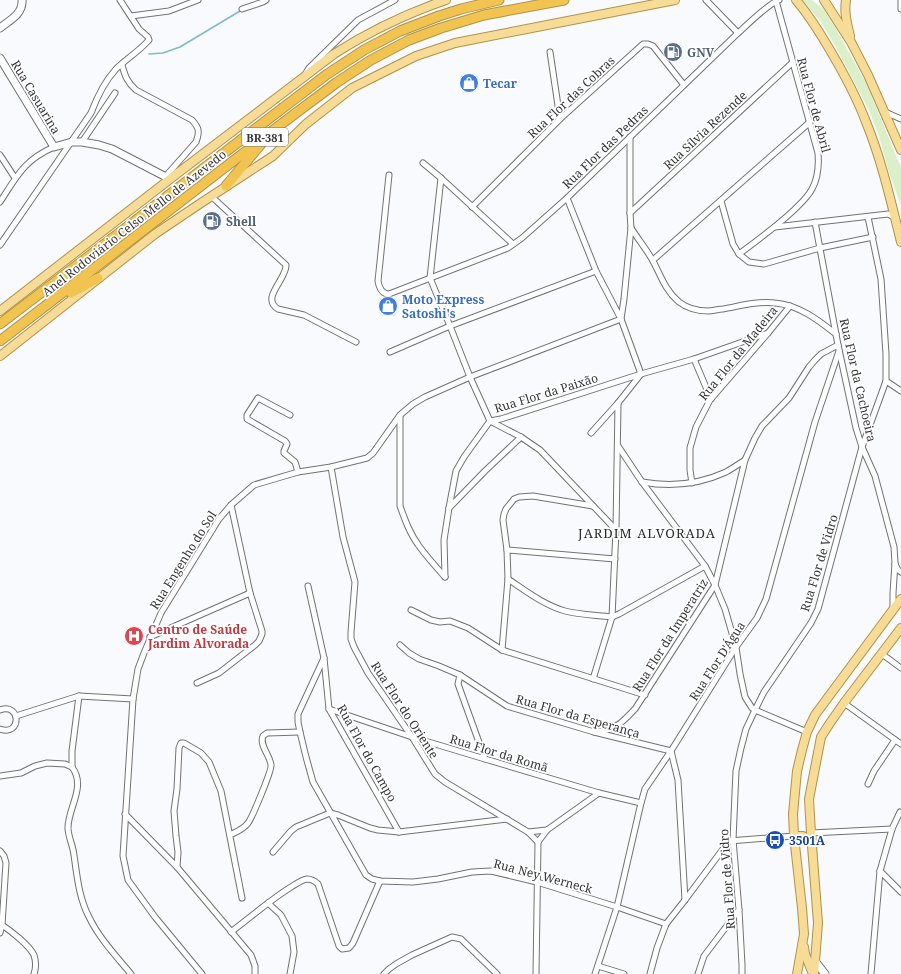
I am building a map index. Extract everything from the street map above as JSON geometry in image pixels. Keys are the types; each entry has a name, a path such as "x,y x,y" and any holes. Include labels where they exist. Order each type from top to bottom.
{"highway":[{"name":"Anel Rodoviário Celso Mello de Azevedo","path":"0,324 326,75 364,50 400,31 439,16 498,0"},
{"name":"Anel Rodoviário Celso Mello de Azevedo","path":"0,342 272,131 336,83 371,60 409,40 441,28 484,15 564,0"},
{"path":"226,186 272,131"},
{"path":"48,305 98,278"}],"main road":[{"name":"Anel Rodoviário Celso Mello de Azevedo","path":"0,311 167,178 334,54 390,22 446,0"},
{"name":"Anel Rodoviário Celso Mello de Azevedo","path":"0,356 155,234 273,156 306,124 352,88 416,56 455,42 675,0"},
{"path":"796,0 823,38 854,93 882,168 890,201 898,211 894,213 901,242"},
{"path":"824,0 851,42 868,75 901,150"},
{"path":"846,0 844,8 845,17 851,42"},
{"path":"813,974 805,954 802,908 794,836 793,814 797,771 807,732 815,715 893,611 901,598"},
{"path":"813,974 816,961 818,923 809,798 821,737 844,702 901,628"},
{"path":"794,836 803,836 812,842"},
{"path":"797,974 804,934"}],"street":[{"path":"0,28 19,13 22,7 22,0"},
{"path":"0,245 72,142 91,112 106,83 116,69 146,44 148,40 148,37 139,29 120,0"},
{"path":"131,16 168,12 198,0"},
{"path":"242,9 254,3 266,0"},
{"path":"303,78 309,68 358,20 395,0"},
{"path":"706,0 738,33"},
{"name":"Rua Flor das Pedras","path":"389,175 378,281 379,287 386,294 508,248 522,238 566,198 738,33 777,0"},
{"name":"Rua Flor de Abril","path":"739,254 774,228 805,199 813,188 819,164 818,153 777,0"},
{"path":"900,0 901,8"},
{"name":"Rua Flor das Cobras","path":"472,207 560,119 642,45 650,44 655,48 684,85"},
{"path":"550,52 560,119"},
{"name":"Rua Casuarina","path":"0,58 54,147"},
{"name":"Rua Sílvia Rezende","path":"630,213 793,62"},
{"path":"0,202 22,168 31,160 54,147 72,142 100,145 112,149 167,178 196,142 199,131 197,125 192,120 136,90 129,84 122,65"},
{"path":"82,142 115,93"},
{"path":"885,112 901,119"},
{"path":"653,260 810,122"},
{"path":"621,318 631,228 630,137"},
{"path":"0,155 15,178"},
{"path":"423,163 513,244"},
{"path":"441,178 430,278 470,377 490,421 521,437 540,450 616,530"},
{"path":"211,196 286,265 286,271 272,294 272,301 275,307 304,315 356,342"},
{"path":"566,198 596,270 621,318 642,374 591,433"},
{"path":"721,201 733,244 739,254 749,262 764,264 820,248 873,237"},
{"path":"774,228 894,213"},
{"name":"Rua Flor de Vidro","path":"742,974 739,910 733,840 736,771 741,748 746,729 764,692 811,623 818,609 862,447 886,381 886,354 881,278 868,217"},
{"name":"Rua Flor da Cachoeira","path":"815,222 839,351 856,428 862,447 875,476 894,546 895,563 893,611"},
{"path":"631,228 653,260 661,280 669,292 687,307 708,311 761,302 776,303 800,310 819,321 836,334"},
{"path":"390,352 450,326 596,270"},
{"name":"Rua Flor da Madeira","path":"692,483 690,470 690,448 696,427 711,399 790,306"},
{"name":"Rua Engenho do Sol","path":"202,974 155,917 128,880 123,856 133,699 138,670 150,637 161,613 219,519 231,504 254,485 298,472 331,467 367,458 373,453 400,415 413,404 425,397 470,377 621,318"},
{"name":"Rua Flor da Paixão","path":"400,415 400,506 414,538 445,577 444,540 455,477 460,464 490,421 508,417 694,359 768,333"},
{"name":"Rua Flor da Imperatriz","path":"594,732 615,727 635,709 715,585 745,460 755,438 762,426 789,398 809,367 821,354 838,345"},
{"name":"Rua Flor D'Água","path":"595,974 617,907 645,789 671,752 736,647 757,618 766,599 815,422 839,351"},
{"path":"694,359 711,399"},
{"path":"886,381 901,391"},
{"path":"290,415 258,398 246,416 248,419 285,441 287,444 284,454 294,461 298,472"},
{"path":"594,679 612,617 616,530 618,403"},
{"path":"449,508 521,437"},
{"path":"618,446 642,482 705,566 715,585 725,609 736,647 745,697 752,708 807,732"},
{"path":"642,482 667,485 692,483 727,471 745,460"},
{"name":"Rua Flor do Oriente","path":"331,467 343,537 355,582 351,639 368,673 412,737 435,774 445,782 528,832 538,842"},
{"path":"502,650 508,579 504,520 506,509 514,499 533,496 593,506"},
{"path":"197,683 219,673 255,645 259,641 262,631 250,593 231,504"},
{"path":"507,550 615,559"},
{"name":"Rua Flor da Cachoeira","path":"895,563 898,570 901,572"},
{"path":"508,579 536,598 559,609 612,617 705,566"},
{"name":"Rua Flor do Campo","path":"308,586 324,658 329,709 400,832"},
{"path":"150,637 250,593"},
{"path":"411,610 431,620 440,622 450,621 468,628 502,650 645,695"},
{"name":"Rua Flor da Esperança","path":"400,646 419,659 460,675 507,706 594,732 671,752"},
{"path":"882,654 901,668"},
{"path":"324,658 298,714 298,722 313,782 330,813"},
{"path":"460,675 458,684 486,759"},
{"path":"16,716 79,696 133,699"},
{"path":"72,767 72,751 79,696"},
{"path":"844,702 901,744"},
{"name":"Rua Flor da Romã","path":"329,709 412,737 600,793 641,803"},
{"path":"0,710 12,710 16,716 16,723 11,729 0,729"},
{"path":"230,835 243,828 250,822 270,773 271,764 262,741 263,736 268,733 300,732"},
{"path":"868,784 874,771 895,740"},
{"path":"177,867 178,852 174,811 177,789 179,748 182,743 184,743 201,753 210,762 221,791 242,898"},
{"path":"671,752 678,780 685,900"},
{"path":"0,776 21,773 35,766 46,763 65,764 72,767 76,771 77,789 68,826 69,838 75,856 75,865 80,892 88,916 97,932 130,974"},
{"path":"536,974 538,842 547,830 600,793"},
{"path":"871,974 880,871 892,829 900,812"},
{"path":"273,852 296,827 330,813 374,829 388,832 400,832 507,819"},
{"name":"Rua Ney Werneck","path":"330,813 366,876 372,879 380,881 413,882 438,880 472,872 491,871 537,882 666,924"},
{"path":"125,814 177,867 251,956 255,966 255,974"},
{"path":"811,833 892,829"},
{"path":"528,832 547,830"},
{"path":"650,974 657,948 666,924 729,841 794,836"},
{"path":"0,851 4,856 6,863 2,924 0,933"},
{"path":"880,871 901,892"},
{"path":"231,932 279,894 307,879 316,881 318,884 336,940 340,947 342,949 349,948 380,881"},
{"path":"268,903 281,915 292,936 294,952 290,974"},
{"path":"698,974 704,956 739,910"},
{"path":"2,924 27,947 34,956 36,966 34,974"},
{"path":"384,974 396,964 412,955 452,937 460,939 497,974"},
{"path":"816,961 825,974"},
{"path":"598,966 624,974"}],"green space":[{"path":"802,0 812,0 823,9 835,27 867,85 901,166 901,206 888,169 879,136 869,110 821,22"}],"waterway":[{"path":"149,54 163,53 180,47 240,11"}],"place":[{"name":"GNV","path":"673,52"},
{"name":"Tecar","path":"469,83"},
{"name":"Shell","path":"212,221"},
{"name":"Moto Express Satoshi's","path":"388,306"},
{"name":"Centro de Saúde Jardim Alvorada","path":"134,636"},
{"name":"3501A","path":"775,840"}],"district":[{"name":"JARDIM ALVORADA","path":"647,533"}]}
